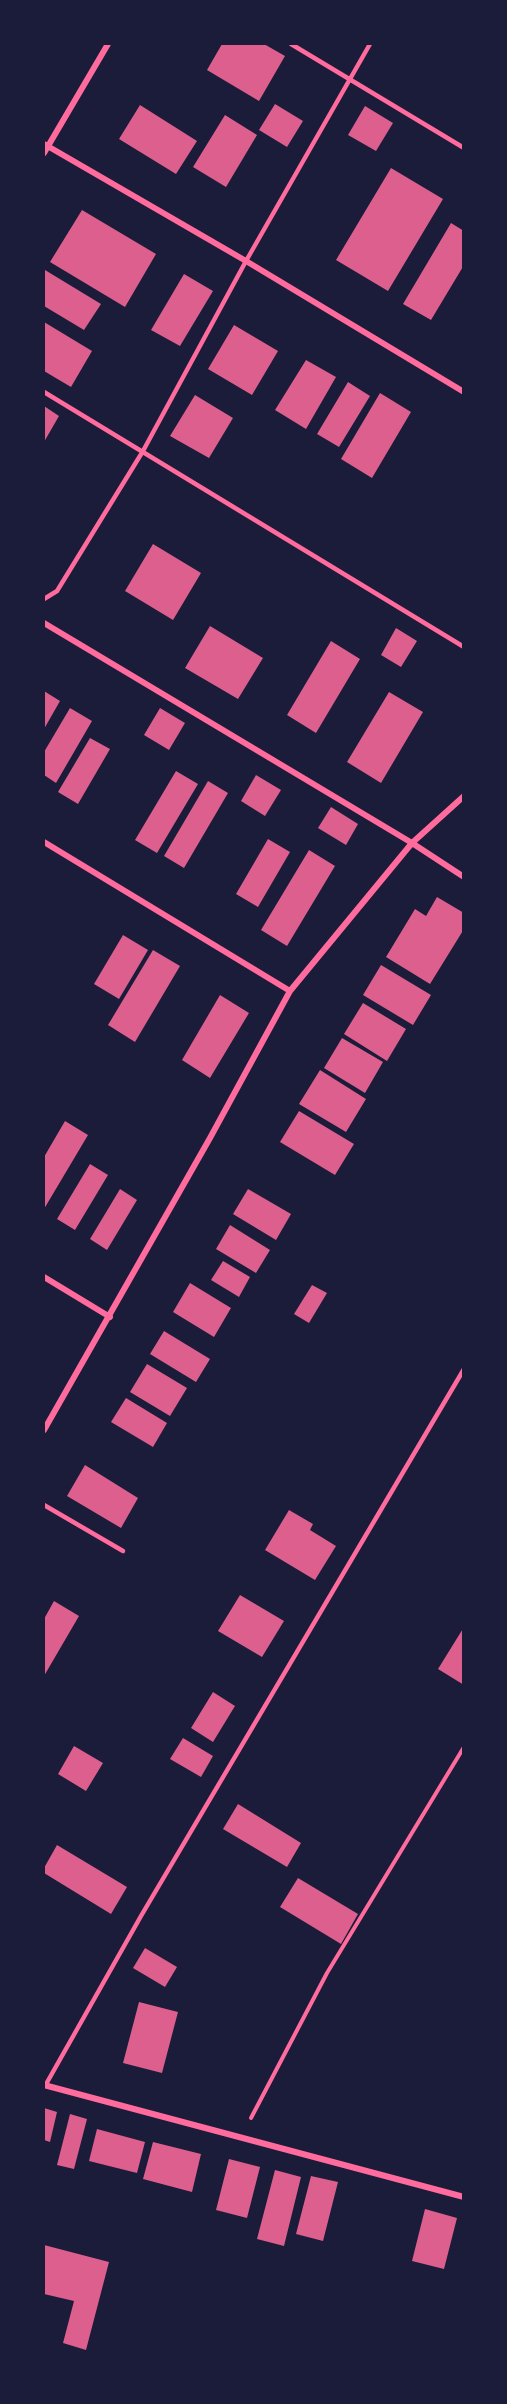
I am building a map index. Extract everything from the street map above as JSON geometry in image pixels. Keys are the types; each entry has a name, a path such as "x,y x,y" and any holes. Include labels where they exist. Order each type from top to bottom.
{"street":[{"path":"44,153 46,145 108,44"},
{"path":"46,145 246,261 464,392"},
{"path":"44,623 412,843 464,878"},
{"path":"44,1430 110,1317 290,992 412,843 464,796"},
{"path":"44,842 290,992"},
{"path":"44,1277 110,1317"},
{"path":"44,2085 464,2197"}],"lane":[{"path":"291,44 464,148"},
{"path":"44,599 57,591 143,451 246,261 370,44"},
{"path":"44,392 464,647"},
{"path":"44,2085 141,1916 464,1369"},
{"path":"44,1505 123,1551"}],"path":[{"path":"240,2139 327,1973 464,1747"}],"building":[{"path":"222,44 264,44 285,56 259,101 207,70"},
{"path":"275,104 303,121 287,147 259,130"},
{"path":"140,105 197,141 176,174 119,139"},
{"path":"365,106 393,123 376,151 348,135"},
{"path":"225,115 257,135 226,187 193,167"},
{"path":"391,168 443,199 388,291 336,260"},
{"path":"82,210 156,254 125,307 50,262"},
{"path":"451,223 464,231 464,265 431,320 403,304"},
{"path":"45,270 101,304 84,330 44,306"},
{"path":"184,274 213,291 180,346 151,330"},
{"path":"44,322 92,351 71,387 44,371"},
{"path":"234,325 278,351 252,395 208,369"},
{"path":"306,360 336,377 306,429 275,410"},
{"path":"348,382 370,396 339,447 317,434"},
{"path":"380,393 411,412 372,478 341,459"},
{"path":"195,395 233,418 209,458 170,436"},
{"path":"44,406 59,416 44,442"},
{"path":"153,544 201,573 173,620 125,591"},
{"path":"210,626 263,658 238,699 185,668"},
{"path":"396,628 417,641 401,667 381,655"},
{"path":"331,641 360,659 316,733 287,715"},
{"path":"44,691 60,701 44,729"},
{"path":"389,692 423,712 381,783 347,762"},
{"path":"70,708 92,721 56,783 44,775 44,752"},
{"path":"160,708 185,723 169,750 144,735"},
{"path":"90,738 110,749 78,804 58,792"},
{"path":"176,771 198,784 157,853 135,840"},
{"path":"256,775 281,790 265,816 241,801"},
{"path":"208,781 228,793 184,868 164,856"},
{"path":"331,807 358,824 346,845 318,828"},
{"path":"268,839 290,852 258,907 236,894"},
{"path":"309,850 335,866 287,946 261,930"},
{"path":"437,897 464,913 464,929 430,984 386,957 415,909 426,916"},
{"path":"123,935 148,950 119,999 94,984"},
{"path":"153,950 180,966 135,1042 108,1025"},
{"path":"381,965 431,995 413,1025 363,995"},
{"path":"220,995 249,1013 210,1078 182,1060"},
{"path":"363,1003 406,1029 387,1061 344,1034"},
{"path":"342,1038 383,1062 365,1093 324,1068"},
{"path":"320,1070 366,1099 346,1132 299,1104"},
{"path":"299,1111 354,1144 335,1175 280,1142"},
{"path":"65,1121 88,1135 44,1209 44,1157"},
{"path":"90,1164 108,1175 75,1230 57,1219"},
{"path":"120,1189 137,1200 107,1250 90,1239"},
{"path":"248,1189 291,1214 276,1240 233,1214"},
{"path":"230,1225 270,1250 256,1273 216,1249"},
{"path":"223,1261 250,1277 239,1297 211,1280"},
{"path":"190,1283 231,1308 214,1337 173,1312"},
{"path":"312,1285 327,1293 309,1323 294,1314"},
{"path":"164,1331 210,1359 196,1382 150,1354"},
{"path":"147,1364 187,1388 170,1416 130,1392"},
{"path":"126,1398 167,1423 153,1447 111,1422"},
{"path":"85,1465 138,1498 121,1528 67,1496"},
{"path":"289,1510 313,1524 310,1530 336,1546 315,1580 265,1550"},
{"path":"240,1595 284,1621 262,1657 218,1631"},
{"path":"54,1601 79,1616 44,1676 44,1619"},
{"path":"464,1627 464,1685 438,1669"},
{"path":"213,1692 235,1706 213,1742 191,1728"},
{"path":"183,1738 213,1756 201,1777 170,1759"},
{"path":"74,1746 103,1763 86,1791 58,1774"},
{"path":"238,1804 301,1843 287,1867 223,1829"},
{"path":"57,1845 127,1887 111,1914 44,1873 44,1868"},
{"path":"298,1878 358,1914 341,1944 280,1907"},
{"path":"145,1948 177,1967 165,1987 133,1968"},
{"path":"139,2002 178,2012 162,2073 123,2063"},
{"path":"44,2108 57,2112 50,2142 44,2140"},
{"path":"70,2114 87,2119 74,2169 57,2165"},
{"path":"97,2129 145,2142 137,2173 89,2161"},
{"path":"153,2142 201,2154 192,2192 143,2179"},
{"path":"229,2159 260,2167 247,2218 216,2210"},
{"path":"275,2170 301,2177 284,2246 257,2239"},
{"path":"311,2176 338,2182 323,2241 296,2234"},
{"path":"425,2209 457,2218 444,2269 412,2261"},
{"path":"44,2245 109,2262 86,2350 63,2343 74,2301 44,2294"}]}
